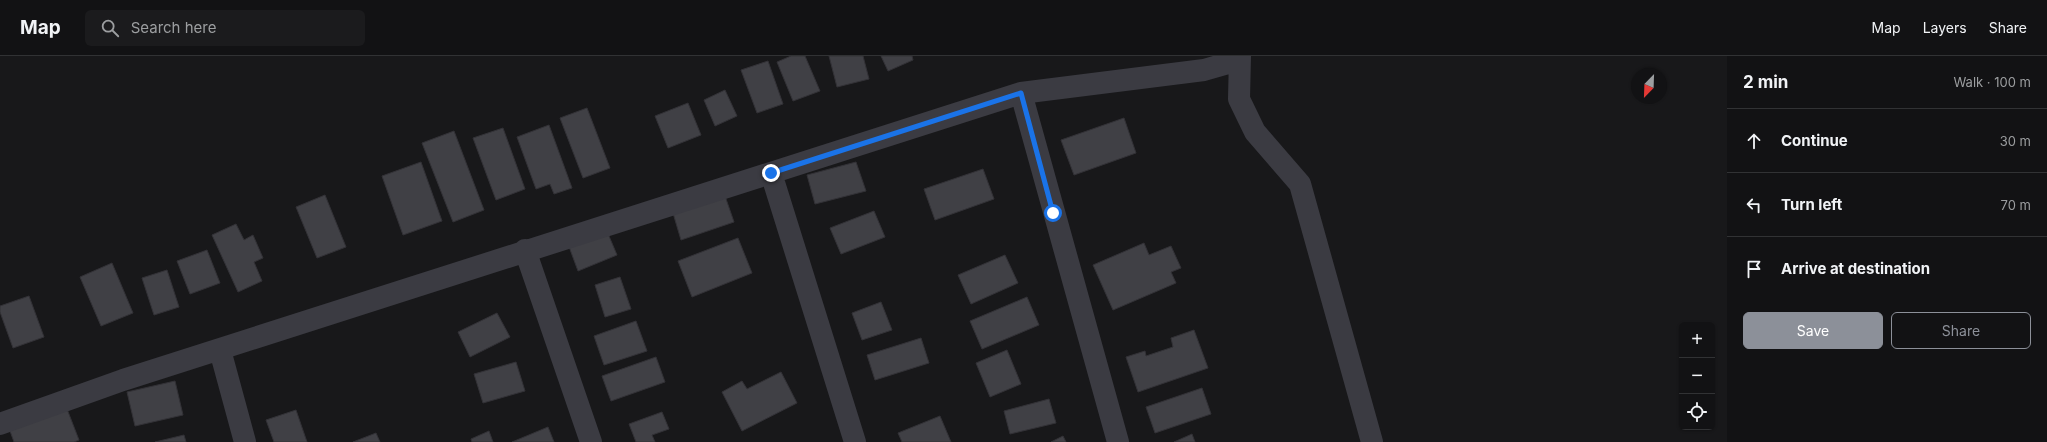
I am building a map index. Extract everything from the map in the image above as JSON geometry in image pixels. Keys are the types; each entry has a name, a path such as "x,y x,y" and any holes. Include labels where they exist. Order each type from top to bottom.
{"street":[{"path":"0,424 123,380 1021,93 1204,70 1240,58 1240,99 1255,132 1300,184 1372,442"},
{"path":"1021,93 1118,442"},
{"path":"771,173 855,442"},
{"path":"526,250 590,442"},
{"path":"220,350 245,442"}],"building":[{"path":"791,56 805,56 820,91 793,101 777,62"},
{"path":"829,56 863,56 869,79 837,87"},
{"path":"881,56 912,56 913,60 888,71"},
{"path":"768,61 783,104 757,113 741,70"},
{"path":"725,90 737,116 715,126 704,100"},
{"path":"688,103 701,135 668,148 655,116"},
{"path":"587,108 610,168 583,178 560,118"},
{"path":"1124,118 1136,153 1074,175 1061,140"},
{"path":"549,125 572,188 554,194 550,184 536,189 517,137"},
{"path":"503,128 525,189 496,200 473,138"},
{"path":"454,131 484,210 453,222 422,143"},
{"path":"421,162 442,221 403,235 382,176"},
{"path":"856,162 866,191 815,204 807,175"},
{"path":"983,169 994,199 935,220 924,189"},
{"path":"325,195 346,247 317,258 296,207"},
{"path":"725,196 734,222 681,240 673,213"},
{"path":"874,211 885,237 841,254 830,228"},
{"path":"236,224 244,240 253,235 263,258 254,262 262,281 238,292 212,235"},
{"path":"606,229 617,255 578,271 568,244"},
{"path":"738,238 752,273 692,297 678,261"},
{"path":"1144,243 1149,255 1171,246 1181,268 1171,272 1176,283 1113,310 1093,265"},
{"path":"207,250 220,283 190,294 177,261"},
{"path":"1005,255 1018,283 971,304 958,275"},
{"path":"112,263 133,313 101,326 80,277"},
{"path":"167,270 179,307 154,315 142,278"},
{"path":"620,277 631,309 605,317 595,285"},
{"path":"29,296 44,337 13,348 0,312 0,306"},
{"path":"1027,297 1039,325 982,349 970,321"},
{"path":"881,302 892,330 862,340 852,313"},
{"path":"497,313 510,337 470,357 458,332"},
{"path":"636,321 647,351 604,365 594,336"},
{"path":"1194,330 1208,368 1138,392 1126,357 1145,351 1146,356 1173,347 1171,338"},
{"path":"921,338 929,363 875,380 867,355"},
{"path":"1007,350 1021,384 990,397 976,363"},
{"path":"656,357 665,382 611,401 602,376"},
{"path":"516,362 525,391 483,403 474,374"},
{"path":"781,372 797,403 742,431 722,392 742,381 747,389"},
{"path":"175,381 183,415 135,426 127,392"},
{"path":"1202,388 1211,414 1155,433 1146,407"},
{"path":"1049,399 1056,423 1010,434 1004,411"},
{"path":"67,409 79,440 74,442 14,442 10,431"},
{"path":"296,410 307,442 274,442 266,420"},
{"path":"662,412 669,429 652,435 655,442 636,442 629,424"},
{"path":"940,416 951,442 902,442 898,433"},
{"path":"548,427 554,442 512,442"},
{"path":"489,431 493,442 472,442 471,439"},
{"path":"376,433 380,442 353,442"},
{"path":"1192,434 1195,442 1174,442"},
{"path":"184,435 186,442 155,442"},
{"path":"1063,436 1066,442 1051,442"}],"route":[{"path":"771,173 1021,93 1053,213"}]}
